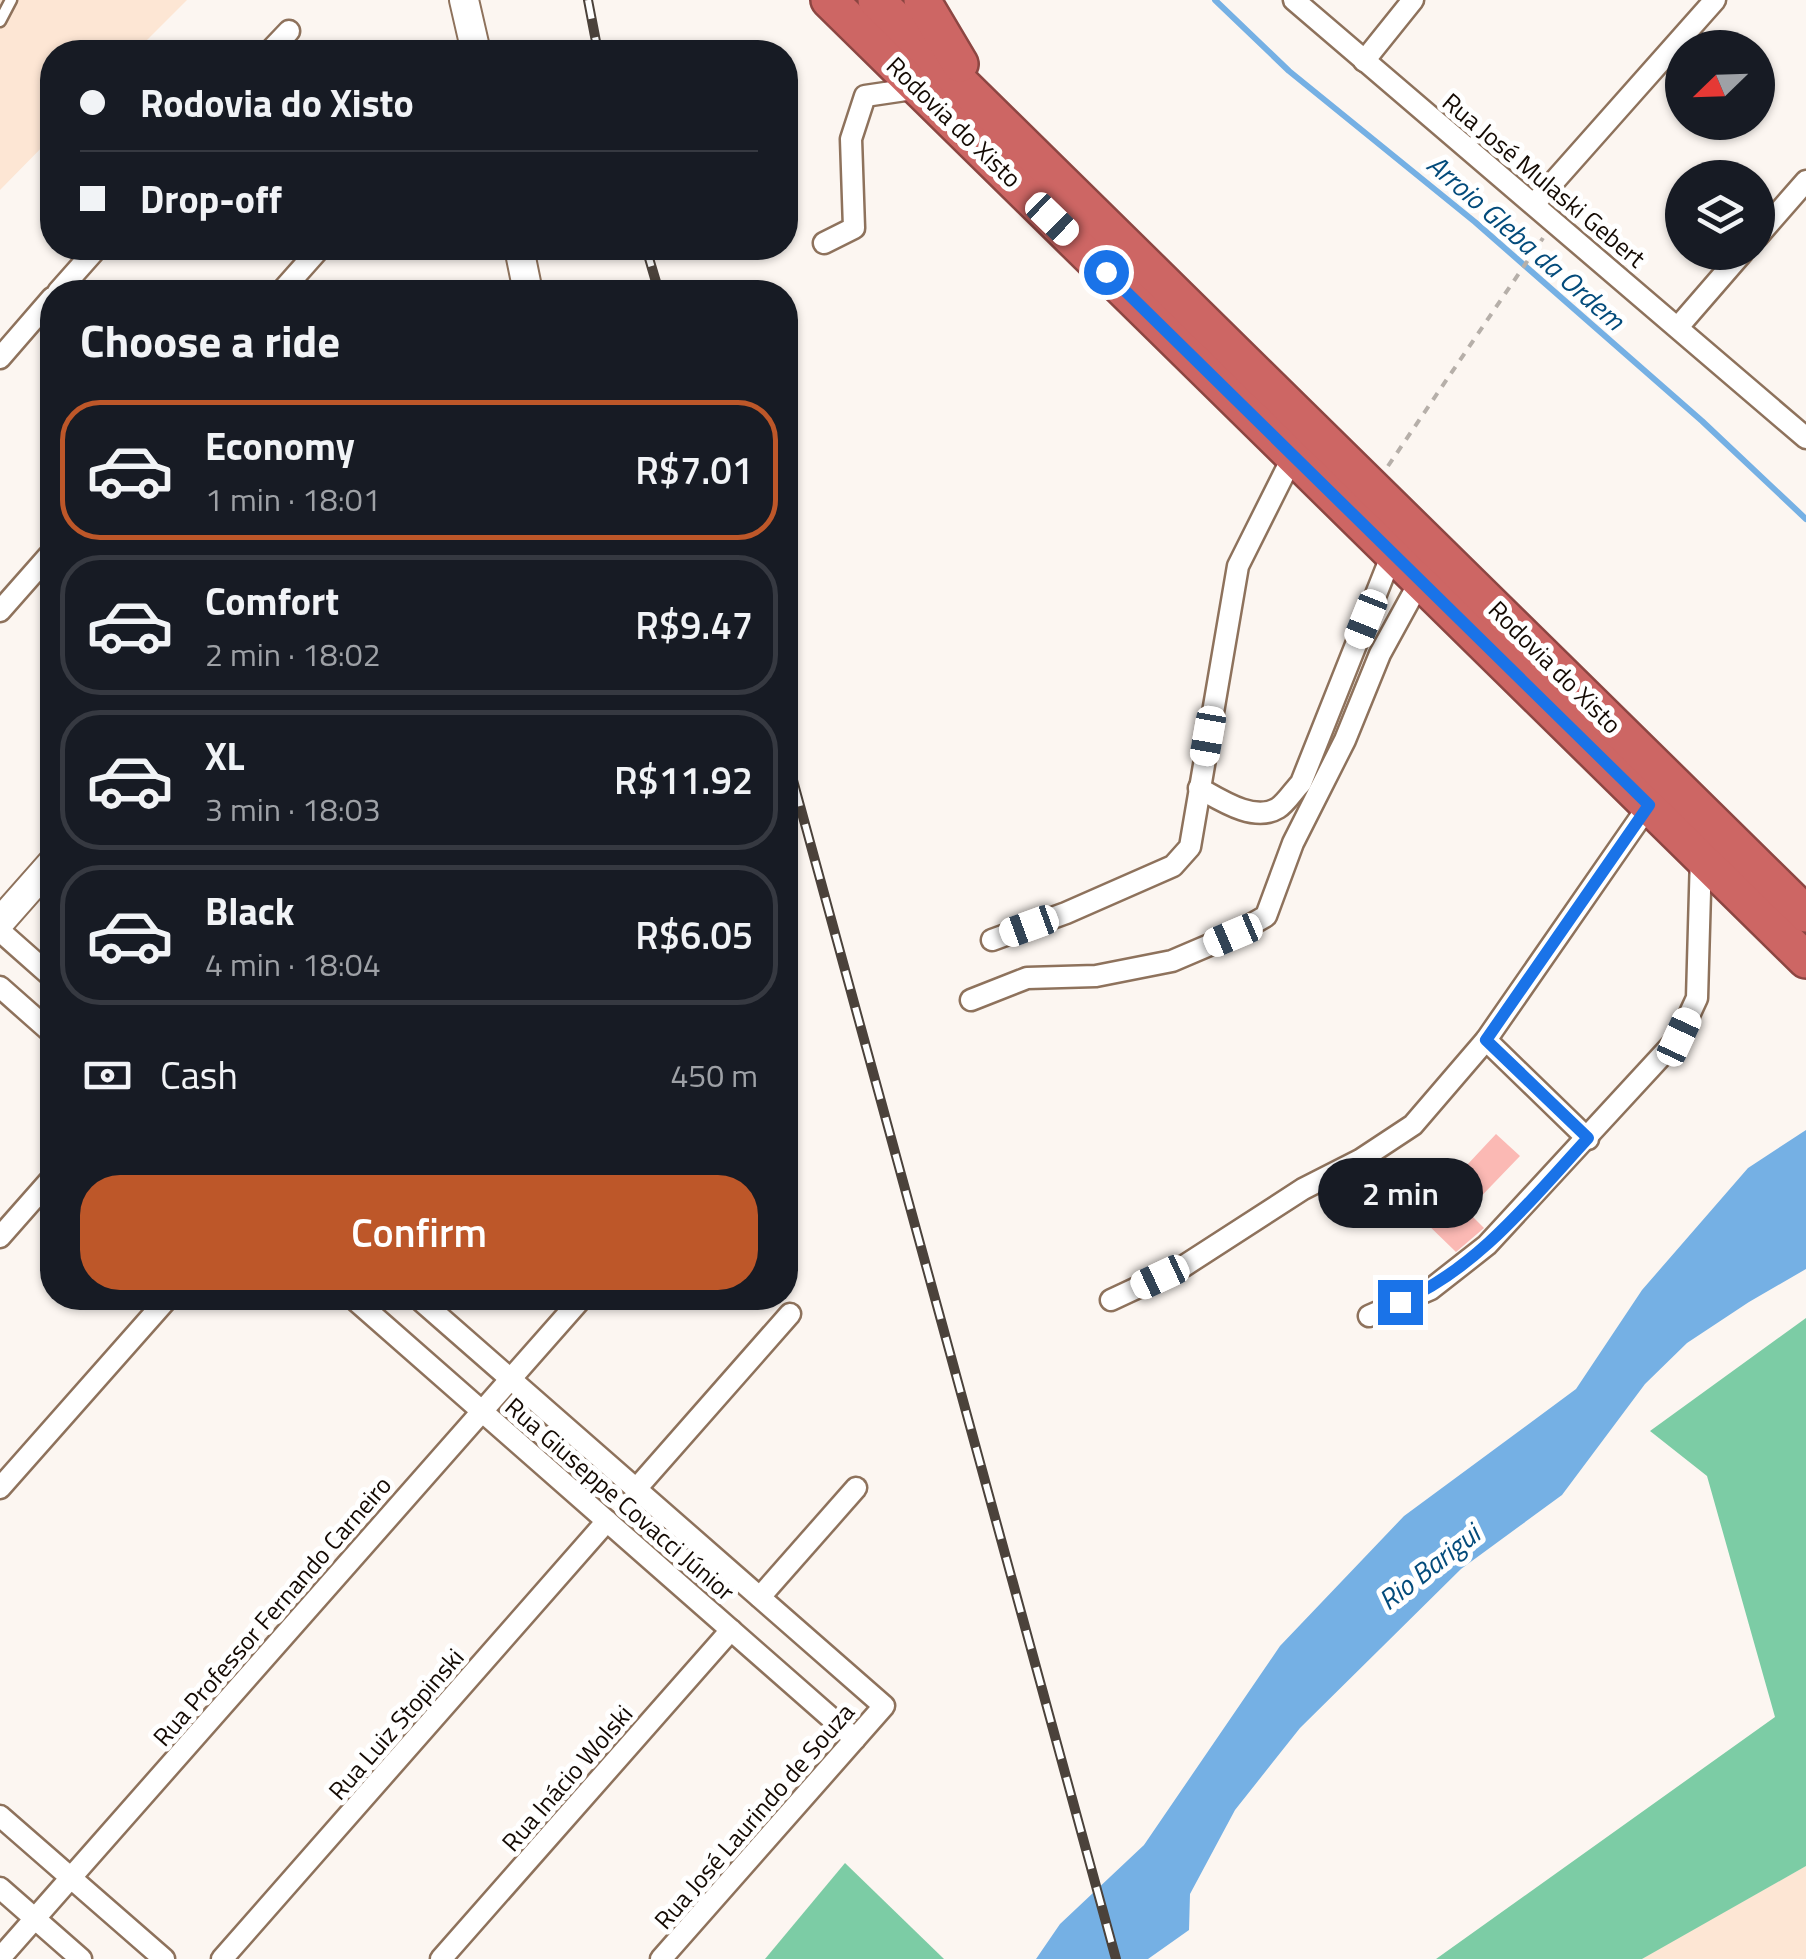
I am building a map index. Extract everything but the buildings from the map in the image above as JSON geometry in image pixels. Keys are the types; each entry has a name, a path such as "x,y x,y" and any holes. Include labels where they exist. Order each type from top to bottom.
{"highway":[{"name":"Rodovia do Xisto","path":"829,0 1806,960"},
{"name":"Rodovia do Xisto","path":"876,0 1806,914"},
{"path":"922,0 986,108"}],"street":[{"path":"464,0 473,40"},
{"name":"Rua José Mulaski Gebert","path":"1294,0 1806,438"},
{"path":"1364,61 1413,0"},
{"path":"1534,204 1716,0"},
{"path":"280,40 288,31"},
{"path":"824,243 854,228 850,138 865,96 918,88"},
{"path":"1775,217 1806,181"},
{"path":"72,280 88,260"},
{"path":"292,280 309,260"},
{"path":"1678,327 1727,270"},
{"path":"0,358 40,316"},
{"path":"992,940 1066,913 1172,866 1190,847 1238,566 1293,456"},
{"path":"1198,788 1235,808 1261,812 1277,809 1301,783 1392,554"},
{"path":"0,611 40,566"},
{"path":"971,1000 1027,978 1096,976 1172,961 1266,916 1293,842 1346,740 1380,654 1420,581"},
{"path":"1111,1300 1184,1266 1412,1125 1486,1040 1649,805"},
{"path":"1370,1316 1431,1289 1487,1245 1679,1037 1697,998 1701,856"},
{"path":"0,922 40,877"},
{"path":"0,931 40,966"},
{"path":"0,987 40,1022"},
{"path":"1486,1040 1588,1138"},
{"path":"0,1238 40,1192"},
{"path":"0,1488 157,1310"},
{"name":"Rua Giuseppe Covacci Júnior","path":"367,1310 855,1739"},
{"name":"Rua Giuseppe Covacci Júnior","path":"432,1310 884,1706"},
{"name":"Rua Professor Fernando Carneiro","path":"0,1958 571,1310"},
{"path":"636,1488 790,1314"},
{"path":"760,1597 856,1488"},
{"name":"Rua Luiz Stopinski","path":"222,1959 608,1521"},
{"name":"Rua Inácio Wolski","path":"441,1959 731,1630"},
{"name":"Rua José Laurindo de Souza","path":"660,1959 884,1706"},
{"path":"0,1816 164,1959"},
{"path":"0,1888 81,1959"}],"lane":[{"path":"0,21 11,0"}],"path":[{"path":"1374,488 1545,234"}],"shaded area":[{"path":"0,0 187,0 147,40 40,40 40,149 0,190"},
{"path":"1806,1866 1806,1959 1642,1959 1660,1948"}],"green space":[{"path":"1806,1318 1806,1866 1642,1959 1436,1959 1775,1717 1707,1476 1650,1431"},
{"path":"845,1863 944,1959 765,1959"}],"water":[{"name":"Rio Barigui","path":"1806,1130 1806,1269 1687,1343 1645,1384 1562,1495 1461,1569 1300,1728 1235,1810 1190,1894 1189,1930 1148,1959 1036,1959 1060,1924 1144,1845 1280,1646 1404,1516 1576,1389 1642,1290 1748,1168"}],"waterway":[{"name":"Arroio Gleba da Ordem","path":"1215,0 1289,71 1475,222 1702,421 1806,519"}],"railway":[{"path":"588,0 596,40"},
{"path":"650,260 655,280"},
{"path":"798,798 1116,1959"}],"route":[{"path":"1106,272 1649,805 1486,1040 1588,1138 1487,1245 1431,1289 1400,1302"}]}
